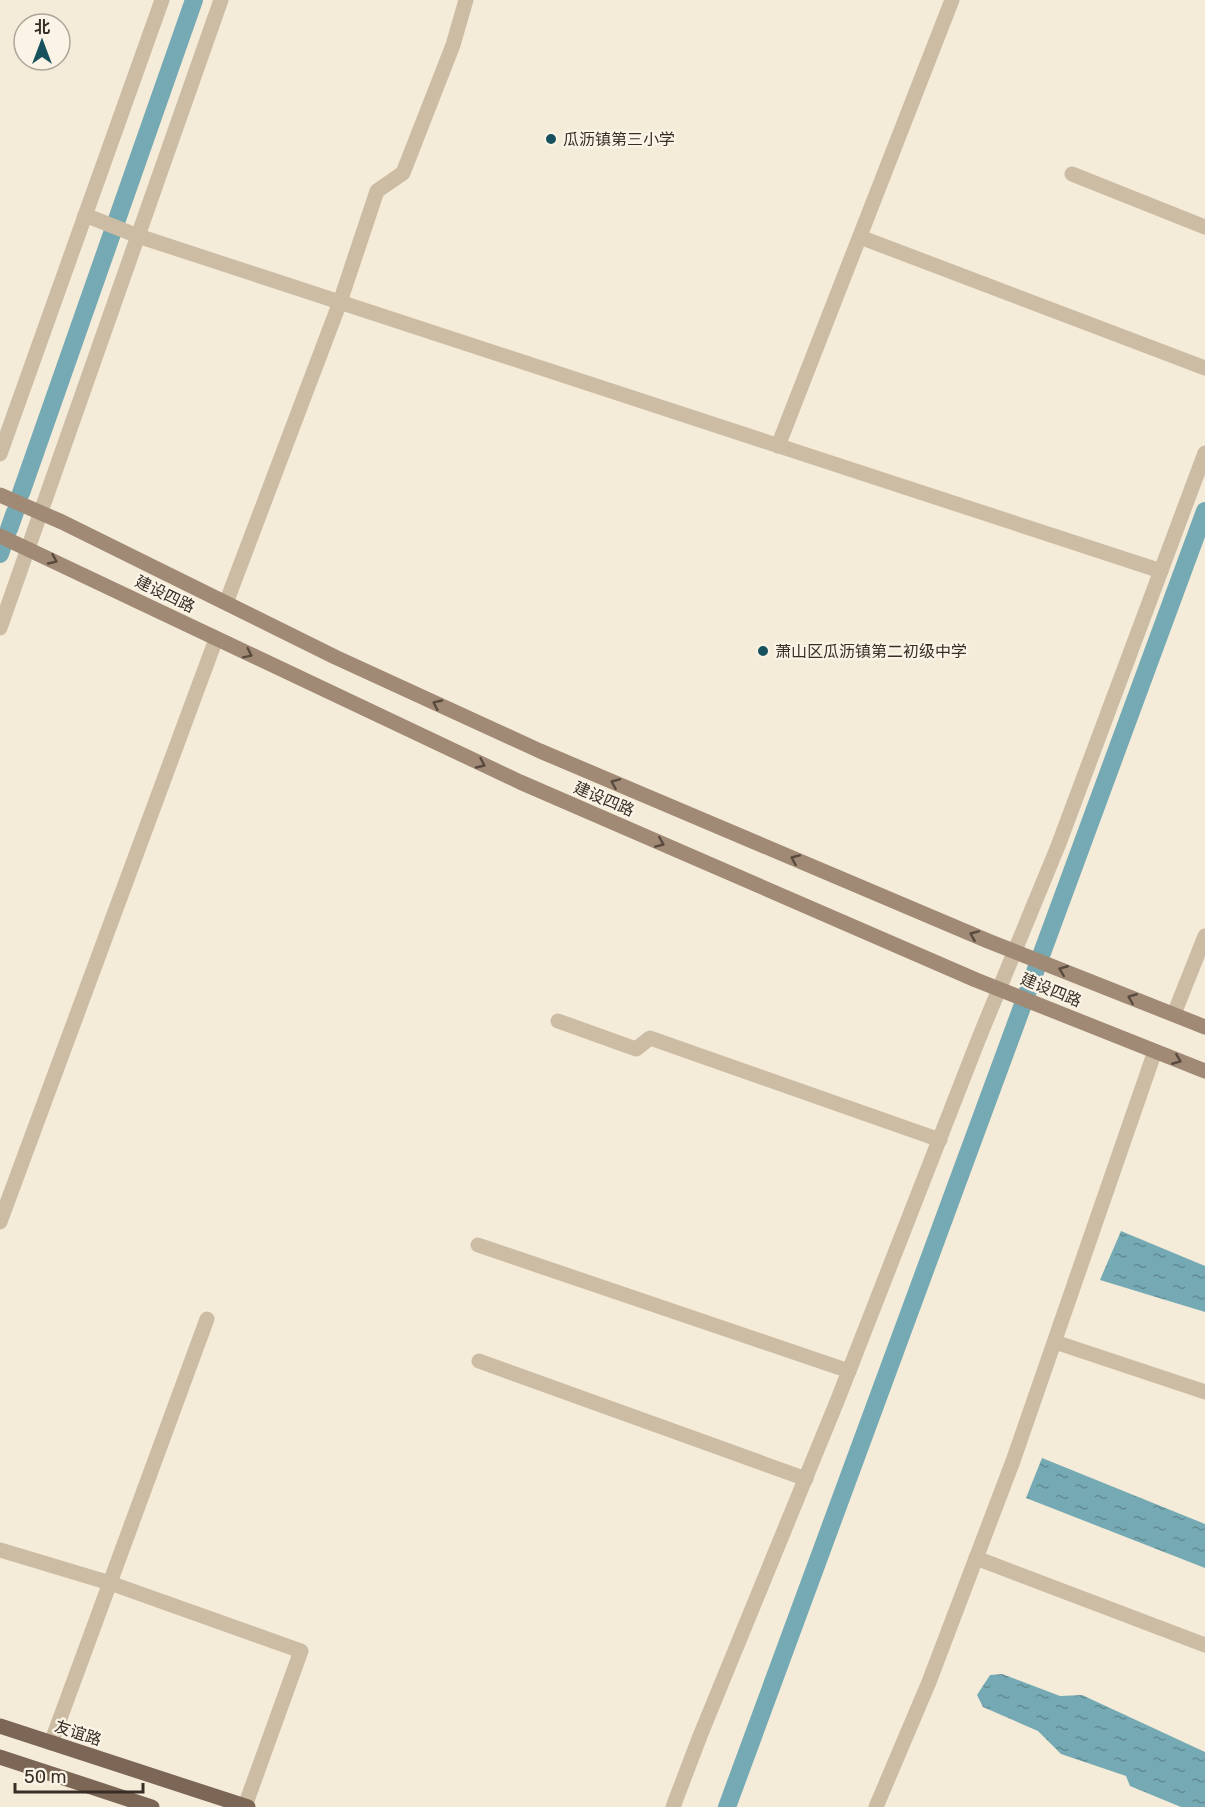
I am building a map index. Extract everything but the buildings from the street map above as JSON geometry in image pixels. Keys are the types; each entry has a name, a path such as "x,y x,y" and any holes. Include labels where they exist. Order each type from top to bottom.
{"main road":[{"name":"建设四路","path":"0,495 335,657 540,751 1028,957 1205,1027"},
{"name":"建设四路","path":"0,536 520,782 1015,995 1205,1071"},
{"name":"友谊路","path":"0,1726 246,1806"},
{"path":"0,1757 152,1807"}],"street":[{"path":"0,454 162,0"},
{"path":"0,628 221,0"},
{"path":"226,603 340,302 377,190 403,173 453,45 466,0"},
{"path":"778,446 952,0"},
{"path":"1072,174 1205,227"},
{"path":"86,216 138,236 1161,571"},
{"path":"860,237 1205,368"},
{"path":"673,1807 1058,846 1205,453"},
{"path":"0,1222 216,639"},
{"path":"1174,1014 1205,936"},
{"path":"558,1022 636,1049 650,1038 940,1140"},
{"path":"876,1807 929,1682 1013,1461 1155,1051"},
{"path":"478,1245 849,1371"},
{"path":"51,1743 207,1319"},
{"path":"1055,1342 1205,1392"},
{"path":"479,1361 806,1479"},
{"path":"0,1550 110,1583 301,1651 246,1806"},
{"path":"976,1558 1205,1645"}],"water":[{"path":"1121,1231 1205,1266 1205,1312 1100,1280"},
{"path":"1042,1458 1205,1524 1205,1568 1026,1498"},
{"path":"1002,1674 1060,1696 1082,1695 1205,1752 1205,1807 1181,1807 1130,1786 1126,1776 1061,1754 1038,1731 983,1707 977,1695 990,1675"}],"waterway":[{"path":"21,493 194,0"},
{"path":"727,1807 1205,511"},
{"path":"9,529 15,512"},
{"path":"0,554 2,548"}],"place":[{"name":"瓜沥镇第三小学","path":"551,139"},
{"name":"萧山区瓜沥镇第二初级中学","path":"763,651"}]}
